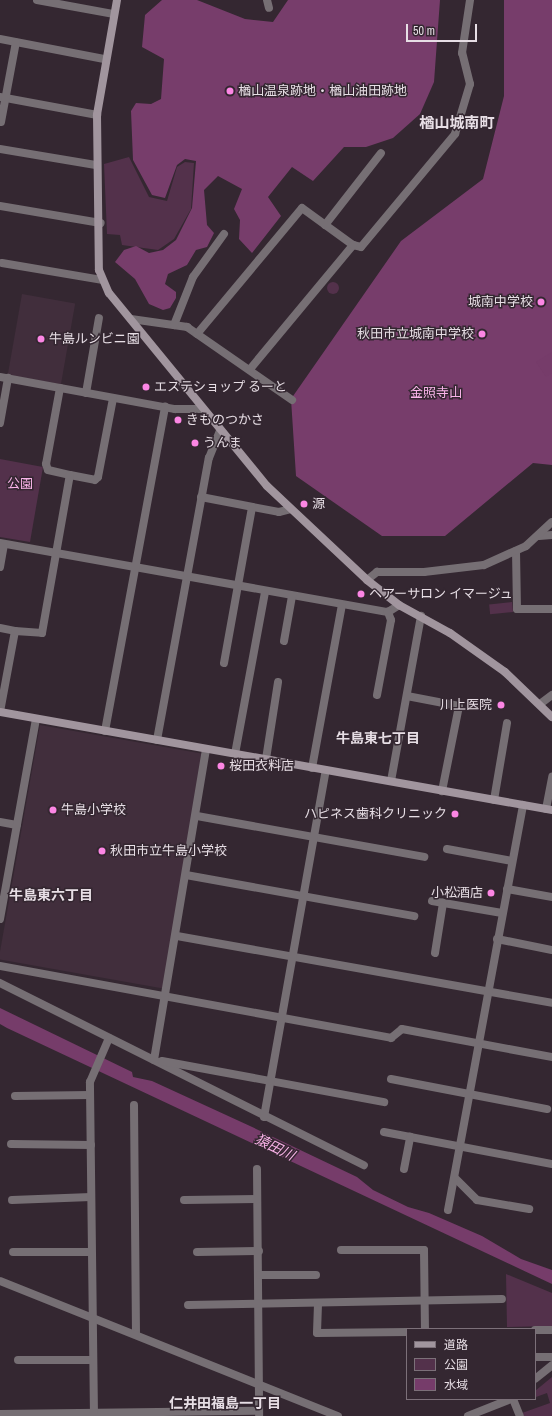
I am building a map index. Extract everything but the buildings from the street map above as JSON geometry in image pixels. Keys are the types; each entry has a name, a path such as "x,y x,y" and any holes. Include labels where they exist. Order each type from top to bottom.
{"street":[{"path":"37,0 113,14"},
{"path":"117,0 104,59 97,115 96,166 101,223 102,280 220,431 291,509 367,580 399,604 421,616 505,672 552,717"},
{"path":"198,334 302,208 353,245 361,247 455,134 470,84 462,53 470,0"},
{"path":"0,39 104,59"},
{"path":"1,122 3,97 16,42"},
{"path":"3,97 97,115"},
{"path":"0,149 96,166"},
{"path":"325,225 381,153"},
{"path":"0,206 101,223"},
{"path":"174,325 193,276 224,234"},
{"path":"251,368 353,245"},
{"path":"2,262 102,280"},
{"path":"86,393 99,318"},
{"path":"131,319 187,327 251,368 260,380 292,400"},
{"path":"0,423 4,378 165,407 202,409"},
{"path":"60,388 46,464 48,470 95,480 98,477 113,398"},
{"path":"105,731 165,407"},
{"path":"157,740 201,497 209,458 220,431"},
{"path":"0,628 14,631 42,633 70,475"},
{"path":"201,497 279,512 291,509"},
{"path":"224,663 252,507"},
{"path":"367,580 377,572 469,569 516,551 539,536 552,522"},
{"path":"539,536 552,536"},
{"path":"0,567 2,543 342,605 388,612 399,604"},
{"path":"516,551 517,609 552,609"},
{"path":"235,754 265,592"},
{"path":"284,641 292,596"},
{"path":"312,768 342,605"},
{"path":"377,695 391,620 388,612"},
{"path":"391,781 421,616"},
{"path":"14,631 0,712 549,809 552,777"},
{"path":"266,759 278,682"},
{"path":"540,704 552,695"},
{"path":"406,696 459,706 442,791"},
{"path":"0,919 4,875 17,825 36,719"},
{"path":"494,800 507,723"},
{"path":"154,1060 197,816 206,749"},
{"path":"264,1117 326,770"},
{"path":"448,1210 461,1147 477,1043 523,805"},
{"path":"197,816 424,857"},
{"path":"0,822 17,825"},
{"path":"447,849 512,861"},
{"path":"186,874 414,916"},
{"path":"507,889 552,897"},
{"path":"432,901 502,913"},
{"path":"435,953 443,903"},
{"path":"176,936 487,990 552,1003"},
{"path":"497,939 552,950"},
{"path":"0,966 165,998 282,1017 391,1038 402,1029 552,1057"},
{"path":"0,983 264,1117 364,1165"},
{"path":"94,1414 90,1095 92,1074 109,1038"},
{"path":"154,1060 271,1080 384,1102"},
{"path":"391,1079 547,1110"},
{"path":"15,1096 90,1095"},
{"path":"134,1105 136,1334"},
{"path":"384,1132 552,1164"},
{"path":"404,1169 410,1138"},
{"path":"12,1144 90,1145"},
{"path":"0,1414 259,1414 261,1305 257,1169"},
{"path":"455,1178 477,1200 529,1209"},
{"path":"12,1200 91,1197"},
{"path":"184,1200 257,1199"},
{"path":"341,1250 424,1250 425,1328"},
{"path":"197,1252 259,1251"},
{"path":"13,1252 91,1252"},
{"path":"260,1275 316,1275"},
{"path":"0,1281 92,1316 338,1416"},
{"path":"188,1305 425,1302 502,1299"},
{"path":"318,1304 317,1333 406,1332"},
{"path":"536,1330 552,1330"},
{"path":"536,1357 552,1356"},
{"path":"18,1360 93,1360"},
{"path":"536,1378 552,1365"},
{"path":"468,1416 509,1400 520,1416"}],"shaded area":[{"name":"牛島ルンビニ園","path":"22,294 75,303 61,384 8,375"},
{"name":"秋田市立牛島小学校","path":"40,725 204,754 163,988 0,960 0,952"}],"green space":[{"path":"162,0 197,0 245,19 273,22 288,0 440,0 434,82 420,114 393,138 366,147 344,147 313,181 292,167 268,197 281,216 252,253 239,239 240,220 234,209 242,189 218,176 204,190 207,225 214,233 207,247 196,250 187,265 168,274 165,284 176,292 176,298 170,308 163,310 149,304 135,279 115,262 124,250 136,246 149,253 163,250 176,240 192,208 196,161 185,159 177,165 165,198 152,195 133,160 131,111 136,103 151,104 161,99 164,59 142,47 145,15"},
{"name":"金照寺山","path":"504,0 552,0 552,465 533,463 445,536 382,536 296,476 291,399 401,241 483,179 504,96"},
{"path":"129,157 149,197 167,201 177,167 185,162 194,163 191,209 174,239 158,250 122,245 120,235 107,234 104,164"},
{"path":"331,282 335,282 339,288 335,294 331,294 327,290 327,286"},
{"name":"公園","path":"0,459 43,467 30,542 0,537"},
{"path":"512,602 513,612 490,614 489,604"},
{"path":"506,1274 552,1293 552,1326 507,1327"},
{"path":"552,1377 552,1416 524,1416 522,1413 550,1403 547,1393 536,1397 536,1390"}],"water":[{"path":"552,352 552,373 546,377 536,362"},
{"name":"猿田川","path":"0,1008 132,1072 133,1077 152,1081 250,1126 357,1177 373,1190 408,1207 429,1213 482,1236 521,1259 552,1270 552,1284 7,1028 0,1024"}],"place":[{"name":"楢山温泉跡地・楢山油田跡地","path":"230,91"},
{"name":"城南中学校","path":"541,302"},
{"name":"秋田市立城南中学校","path":"482,334"},
{"name":"牛島ルンビニ園","path":"41,339"},
{"name":"エステショップ るーと","path":"146,387"},
{"name":"きものつかさ","path":"178,420"},
{"name":"うんま","path":"195,443"},
{"name":"源","path":"304,504"},
{"name":"ヘアーサロン イマージュ","path":"361,594"},
{"name":"川上医院","path":"501,705"},
{"name":"桜田衣料店","path":"221,766"},
{"name":"牛島小学校","path":"53,810"},
{"name":"ハピネス歯科クリニック","path":"455,814"},
{"name":"秋田市立牛島小学校","path":"102,851"},
{"name":"小松酒店","path":"491,893"}],"district":[{"name":"楢山城南町","path":"457,123"},
{"name":"牛島東七丁目","path":"378,738"},
{"name":"牛島東六丁目","path":"51,895"},
{"name":"仁井田福島一丁目","path":"225,1403"}]}
